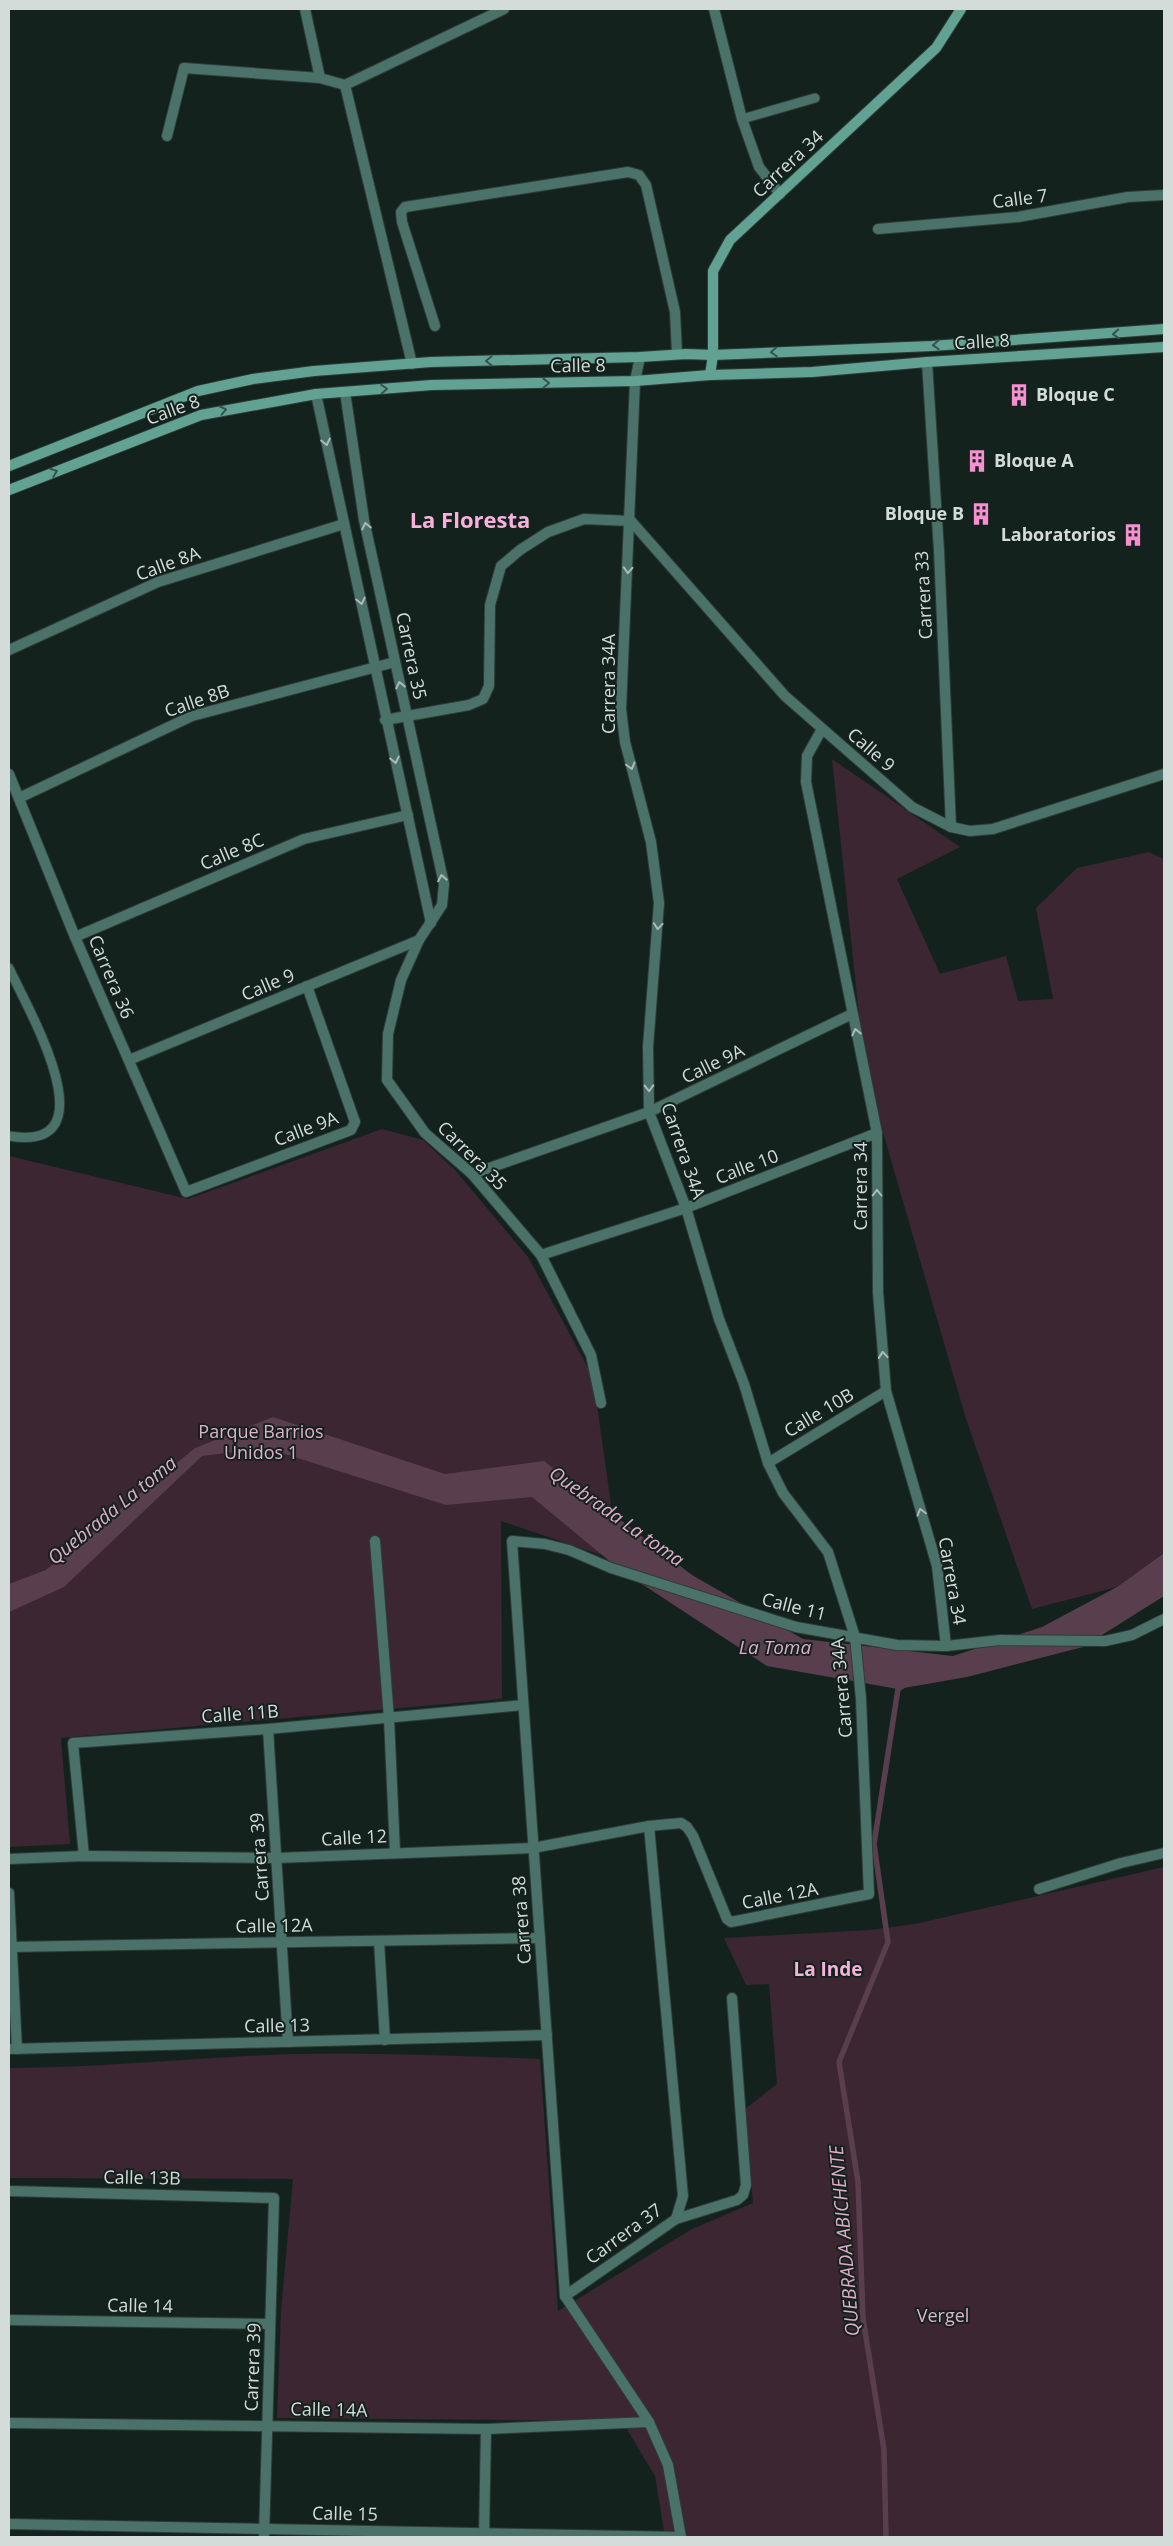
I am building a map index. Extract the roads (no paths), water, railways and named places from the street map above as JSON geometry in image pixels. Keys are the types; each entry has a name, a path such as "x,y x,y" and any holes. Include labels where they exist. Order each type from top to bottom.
{"main road":[{"name":"Carrera 34","path":"710,375 713,355 713,271 730,240 936,48 961,9"},
{"name":"Calle 8","path":"9,466 198,391 262,378 412,364 932,346 1164,329"},
{"name":"Calle 8","path":"9,490 200,415 316,394 432,386 635,381 710,375 812,372 927,362 1164,347"}],"street":[{"path":"305,9 320,78"},
{"path":"168,136 184,68 320,78 345,85 504,9"},
{"path":"714,9 742,119 759,167 780,194"},
{"path":"345,85 412,364"},
{"path":"435,326 402,222 401,212 405,207 628,172 639,175 646,185 675,312 677,354"},
{"name":"Calle 7","path":"878,229 1018,217 1128,197 1164,195"},
{"name":"Carrera 34A","path":"640,357 635,381 621,709 625,742 651,842 659,903 648,1048 649,1112 686,1208 719,1319 744,1384 768,1463 783,1493 828,1552 856,1640 861,1699 869,1894"},
{"name":"Carrera 33","path":"927,362 939,551 951,827"},
{"name":"Carrera 35","path":"345,392 364,520 444,884 442,905 419,940 401,980 388,1034 387,1080 426,1133 472,1174 541,1255 591,1356 601,1403"},
{"path":"316,394 431,923"},
{"path":"386,720 469,705 483,699 488,686 490,605 501,566 520,550 548,532 584,519 630,521"},
{"name":"Calle 9","path":"630,521 785,696 912,807 951,827 970,831 994,829 1164,774"},
{"name":"Calle 8A","path":"9,650 158,582 344,524"},
{"name":"Calle 8B","path":"19,798 192,716 395,662"},
{"name":"Carrera 34","path":"822,729 807,756 806,782 877,1133 878,1292 886,1392 936,1566 946,1646"},
{"name":"Carrera 36","path":"9,774 75,937 186,1192"},
{"name":"Calle 8C","path":"75,937 304,839 408,815"},
{"name":"Calle 9","path":"129,1060 419,940"},
{"name":"Calle 9A","path":"186,1192 351,1130 355,1122 307,986"},
{"name":"Calle 9A","path":"472,1174 649,1112 852,1014"},
{"name":"Calle 10","path":"541,1255 686,1208 877,1133"},
{"name":"Calle 10B","path":"768,1463 886,1392"},
{"path":"375,1541 389,1718 395,1852"},
{"name":"Calle 11","path":"512,1541 545,1544 569,1550 611,1568 796,1627 856,1640 897,1645 946,1646 1000,1640 1105,1641 1132,1635 1164,1619"},
{"name":"Carrera 38","path":"512,1541 565,2296"},
{"name":"Calle 11B","path":"84,1856 73,1743 268,1729 524,1705"},
{"name":"Carrera 39","path":"268,1729 288,2042"},
{"name":"Calle 12","path":"9,1859 84,1856 276,1858 533,1848 649,1826 681,1823 687,1827 693,1836"},
{"name":"Carrera 37","path":"565,2296 676,2219 683,2196 649,1826"},
{"name":"Calle 12A","path":"693,1836 727,1919 731,1922 869,1894"},
{"path":"1039,1889 1121,1863 1164,1853"},
{"path":"9,1893 13,2049"},
{"name":"Calle 12A","path":"10,1947 540,1938"},
{"path":"379,1941 385,2040"},
{"path":"676,2219 737,2200 743,2195 746,2185 732,1998"},
{"name":"Calle 13","path":"13,2049 546,2035"},
{"name":"Calle 13B","path":"9,2191 274,2198"},
{"name":"Carrera 39","path":"264,2533 274,2198"},
{"path":"565,2296 649,2422 668,2465 681,2537"},
{"name":"Calle 14","path":"9,2320 270,2324"},
{"name":"Calle 14A","path":"9,2423 486,2429 649,2422"},
{"path":"484,2535 486,2429"},
{"name":"Calle 15","path":"9,2524 264,2533 681,2537"}],"lane":[{"path":"742,119 815,98"},
{"path":"9,968 56,1072 61,1096 59,1118 47,1132 26,1138 9,1136"}],"water":[{"name":"La Toma","path":"273,1417 445,1474 544,1461 692,1575 803,1639 953,1656 1042,1627 1117,1587 1164,1553 1164,1596 1083,1647 967,1677 898,1689 767,1666 619,1569 532,1497 446,1505 266,1448 202,1456 64,1587 9,1612 9,1584 46,1570 195,1448"}],"waterway":[{"name":"QUEBRADA ABICHENTE","path":"886,2537 884,2450 863,2318 858,2182 839,2062 888,1942 874,1844 898,1689 903,1686"}],"place":[{"name":"Bloque C","path":"1019,395"},
{"name":"Bloque A","path":"977,461"},
{"name":"Bloque B","path":"981,514"},
{"name":"Laboratorios","path":"1133,535"}],"district":[{"name":"La Floresta","path":"470,520"},
{"name":"La Inde","path":"828,1969"}],"park label":[{"name":"Parque Barrios Unidos 1","path":"261,1442"},
{"name":"Vergel","path":"943,2316"}],"water label":[{"name":"Quebrada La toma","path":"112,1510"},
{"name":"Quebrada La toma","path":"617,1516"}]}
